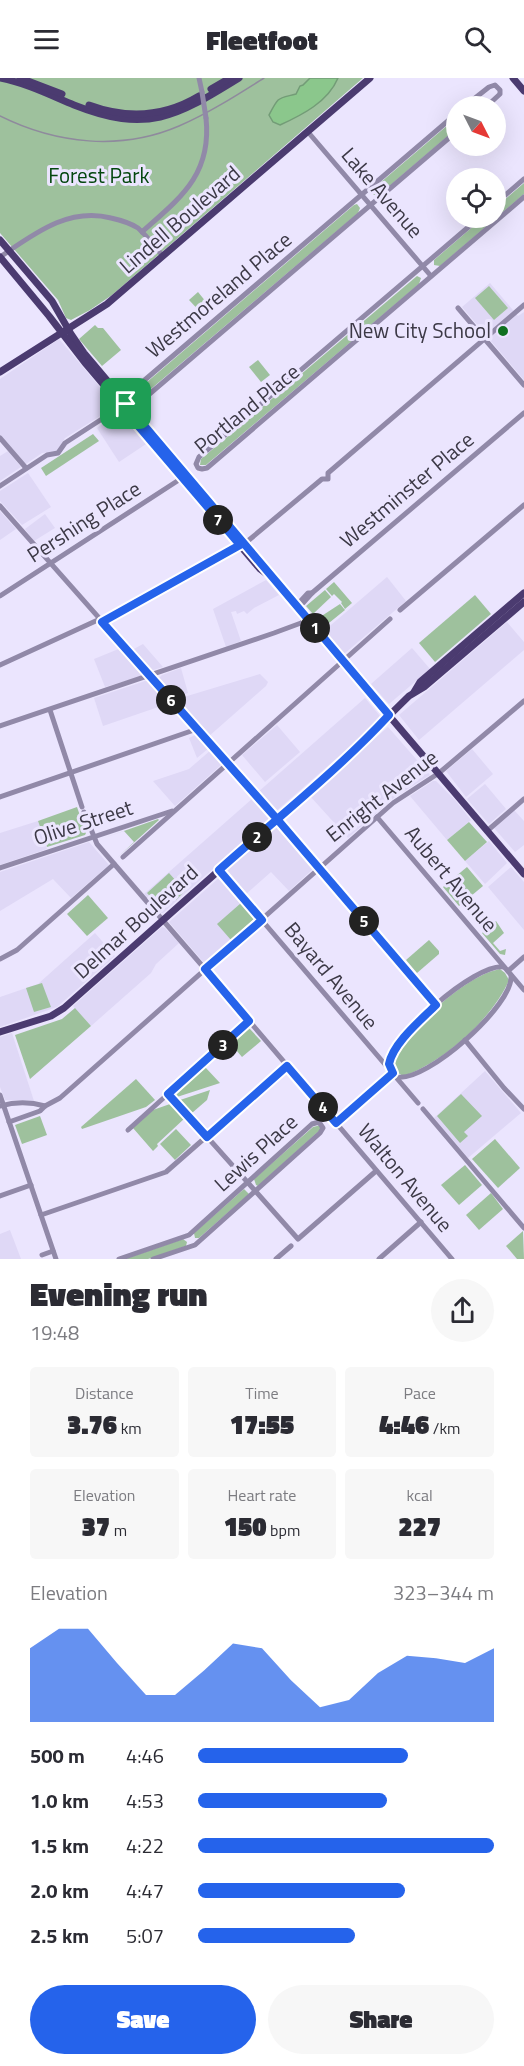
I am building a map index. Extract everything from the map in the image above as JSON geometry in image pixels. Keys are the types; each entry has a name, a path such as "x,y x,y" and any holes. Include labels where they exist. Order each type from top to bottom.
{"main road":[{"path":"0,78 28,86 98,114 134,120 178,112 239,78"},
{"path":"20,78 104,110 133,115 154,114 174,108 195,99 230,78"},
{"name":"Lindell Boulevard","path":"0,372 107,304 370,78"},
{"path":"513,78 524,91"},
{"path":"0,240 52,301 64,331"},
{"path":"0,257 84,353 124,405 242,544 260,569 270,576 296,606 524,874"},
{"name":"Delmar Boulevard","path":"414,692 420,682 524,593"},
{"name":"Delmar Boulevard","path":"0,1032 58,1012 350,754 414,692 424,687 524,602"}],"street":[{"path":"142,232 182,195 197,174 203,159 207,143 206,118 199,78"},
{"path":"478,96 495,85 500,90 498,96"},
{"name":"Westmoreland Place","path":"446,123 140,384 136,390 137,395 141,398 146,397 446,140"},
{"name":"Lake Avenue","path":"308,132 431,276"},
{"path":"506,195 524,179"},
{"name":"Portland Place","path":"467,228 199,457 196,464 198,468 202,470 207,468 524,197"},
{"path":"0,257 52,224 81,216 99,216 133,225 163,256"},
{"path":"0,665 101,621 242,544 322,479 322,472 328,473 524,305"},
{"path":"458,308 524,385"},
{"path":"0,486 47,455 60,452 65,443 124,405"},
{"name":"Westminster Place","path":"296,606 303,603 524,412"},
{"path":"0,438 26,468"},
{"name":"Pershing Place","path":"0,596 185,476"},
{"path":"400,610 524,505"},
{"path":"0,506 277,819 436,1005"},
{"path":"0,726 274,633 307,619"},
{"path":"123,857 390,619"},
{"name":"Enright Avenue","path":"9,1122 40,1112 45,1106 60,1098 393,803 439,773 524,701"},
{"name":"Walton Avenue","path":"50,710 96,844 452,1259"},
{"path":"0,797 197,729"},
{"path":"488,831 524,799"},
{"name":"Olive Street","path":"0,868 176,810"},
{"name":"Aubert Avenue","path":"377,817 524,990"},
{"path":"0,959 18,950 114,864"},
{"name":"Bayard Avenue","path":"219,870 418,1103"},
{"path":"508,971 524,957"},
{"path":"393,1074 390,1060 394,1052 409,1032 436,1005 479,973 493,967 508,971"},
{"path":"393,1074 407,1078 421,1072 465,1040 500,1003 511,985 508,971"},
{"path":"128,1130 249,1021"},
{"path":"465,1040 524,1109"},
{"path":"41,1215 166,1172 287,1066"},
{"path":"336,1123 393,1074"},
{"path":"168,1094 298,1239 376,1171"},
{"path":"0,1095 56,1259"},
{"path":"2,1106 36,1103 45,1106"},
{"path":"423,1109 524,1228"},
{"name":"Lewis Place","path":"119,1259 189,1235 312,1124 319,1122 322,1124 323,1128 320,1133 195,1245 153,1259"},
{"path":"0,1196 31,1185"},
{"path":"379,1259 421,1222"},
{"path":"189,1235 195,1245"},
{"path":"276,1259 291,1246"},
{"path":"42,1255 53,1251"}],"shaded area":[{"path":"310,78 338,78 328,94 314,107 280,125 273,122 269,115 277,101 296,94 300,86"},
{"name":"New City School","path":"490,283 518,316 524,312 524,380 462,307"},
{"path":"59,339 116,406 65,438 57,451 42,453 26,464 0,435 0,379"},
{"path":"118,412 122,412 149,442 119,462 97,428"},
{"path":"8,451 21,467 0,481 0,456"},
{"path":"28,473 51,507 22,525 0,501 0,491"},
{"path":"0,511 16,529 0,540"},
{"path":"45,514 55,528 34,541 25,529"},
{"path":"387,577 406,601 343,653 324,631"},
{"path":"266,580 279,595 247,614 244,611 237,614 236,611 231,612 241,641 226,647 213,609"},
{"path":"507,622 524,642 524,650 419,740 399,715"},
{"path":"143,644 163,667 150,671 132,650"},
{"path":"121,648 143,671 143,674 105,687 94,659"},
{"path":"412,648 430,669 389,704 371,684"},
{"path":"181,668 188,693 172,698 158,679 162,675"},
{"path":"260,674 268,682 266,686 208,737 174,700"},
{"path":"148,680 170,703 103,726 94,698"},
{"path":"365,698 380,716 379,718 352,745 275,812 257,793"},
{"path":"277,725 300,752 265,782 242,755"},
{"path":"388,727 430,775 395,797 348,838 310,796"},
{"path":"197,734 209,748 197,758 189,738"},
{"path":"472,749 493,774 466,797 446,771"},
{"path":"211,750 221,765 175,806 153,781 189,769"},
{"path":"436,781 455,800 471,820 447,840 410,796"},
{"path":"485,784 506,809 489,824 467,799"},
{"path":"253,798 269,817 268,820 161,913 144,894"},
{"path":"514,810 524,821 524,845 515,852 494,828"},
{"path":"38,821 47,849 0,865 0,833"},
{"path":"275,826 313,869 289,891 271,872 245,895 226,871"},
{"path":"489,841 507,863 485,884 465,861"},
{"path":"89,842 109,865 71,898 53,879 0,911 0,872"},
{"path":"511,867 524,882 524,930 488,887"},
{"path":"220,877 256,919 205,964 169,922"},
{"path":"162,927 179,943 156,964 151,973 91,1026 73,1006"},
{"path":"95,933 115,956 57,1007 0,1027 0,997 38,984"},
{"path":"12,1033 34,1101 5,1100 0,1087 0,1037"},
{"path":"485,1071 521,1113 468,1158 434,1118"},
{"path":"10,1230 21,1259 0,1259 0,1234"}],"green space":[{"name":"Forest Park","path":"0,78 363,78 112,295 71,320 66,318 58,300 0,233"},
{"path":"446,127 446,138 380,194 374,195 372,192"},
{"path":"524,183 524,194 506,209 506,199"},
{"path":"357,204 360,208 358,213 145,394 140,395 138,392 140,388"},
{"path":"471,228 484,228 440,266 434,265 434,260"},
{"path":"417,276 421,278 419,284 206,465 200,465 201,459"},
{"path":"489,286 508,308 494,320 475,298"},
{"path":"198,292 211,308 203,315 189,300"},
{"path":"95,325 103,328 121,350 102,366 79,339"},
{"path":"258,360 270,375 261,382 249,367"},
{"path":"93,434 99,441 46,476 41,468"},
{"path":"334,582 352,603 345,609 342,602 326,589"},
{"path":"325,590 331,597 313,614 306,606"},
{"path":"475,595 491,614 435,662 419,643"},
{"path":"340,604 345,610 324,627 317,619"},
{"path":"77,807 85,835 47,847 38,821"},
{"path":"158,819 159,820 118,857 134,842 124,831 101,839"},
{"path":"469,822 487,842 465,861 447,840"},
{"path":"467,867 483,886 459,906 443,887"},
{"path":"169,873 185,891 176,900 169,893 157,904 147,893"},
{"path":"88,895 108,918 87,936 67,914"},
{"path":"241,903 254,919 231,940 217,924"},
{"path":"496,921 504,933 493,943 500,951 506,949 505,955 500,954 482,933"},
{"path":"429,940 439,954 417,973 406,960"},
{"path":"500,969 509,980 501,995 479,1024 450,1050 418,1070 403,1076 395,1071 392,1064 399,1051 422,1021 470,982 486,973"},
{"path":"42,983 51,1007 34,1012 26,988"},
{"path":"75,1008 91,1026 30,1079 15,1035 62,1019"},
{"path":"249,1028 261,1041 242,1057 231,1044"},
{"path":"205,1067 220,1083 177,1097 175,1093"},
{"path":"136,1079 155,1100 146,1107 82,1129 81,1127"},
{"path":"210,1090 207,1100 192,1113 180,1100"},
{"path":"461,1094 482,1116 464,1132 468,1136 460,1143 437,1116"},
{"path":"170,1104 174,1105 185,1118 157,1144 158,1146 153,1151 133,1128 153,1110"},
{"path":"40,1116 47,1135 22,1144 15,1125"},
{"path":"321,1125 320,1130 258,1186 256,1185 254,1179 313,1127"},
{"path":"176,1129 191,1145 175,1160 160,1144"},
{"path":"495,1139 520,1168 498,1188 472,1159"},
{"path":"465,1165 482,1185 459,1205 441,1185"},
{"path":"244,1189 249,1194 199,1238 195,1238 194,1233"},
{"path":"491,1193 503,1209 479,1230 466,1215"},
{"path":"523,1231 524,1259 517,1259 506,1246"},
{"path":"183,1239 187,1242 186,1246 148,1259 125,1259"}],"tram line":[{"path":"0,116 43,133 66,138 89,141 134,139 157,134 190,121 223,104 264,78"}],"place":[{"name":"New City School","path":"503,331"}],"route":[{"path":"126,404 122,407 240,545 102,622 277,819 436,1005 409,1032 390,1058 390,1071 393,1073 336,1123 287,1066 207,1137 168,1094 249,1021 205,969 262,920 219,870 277,819 350,754 389,715 126,404"}]}
